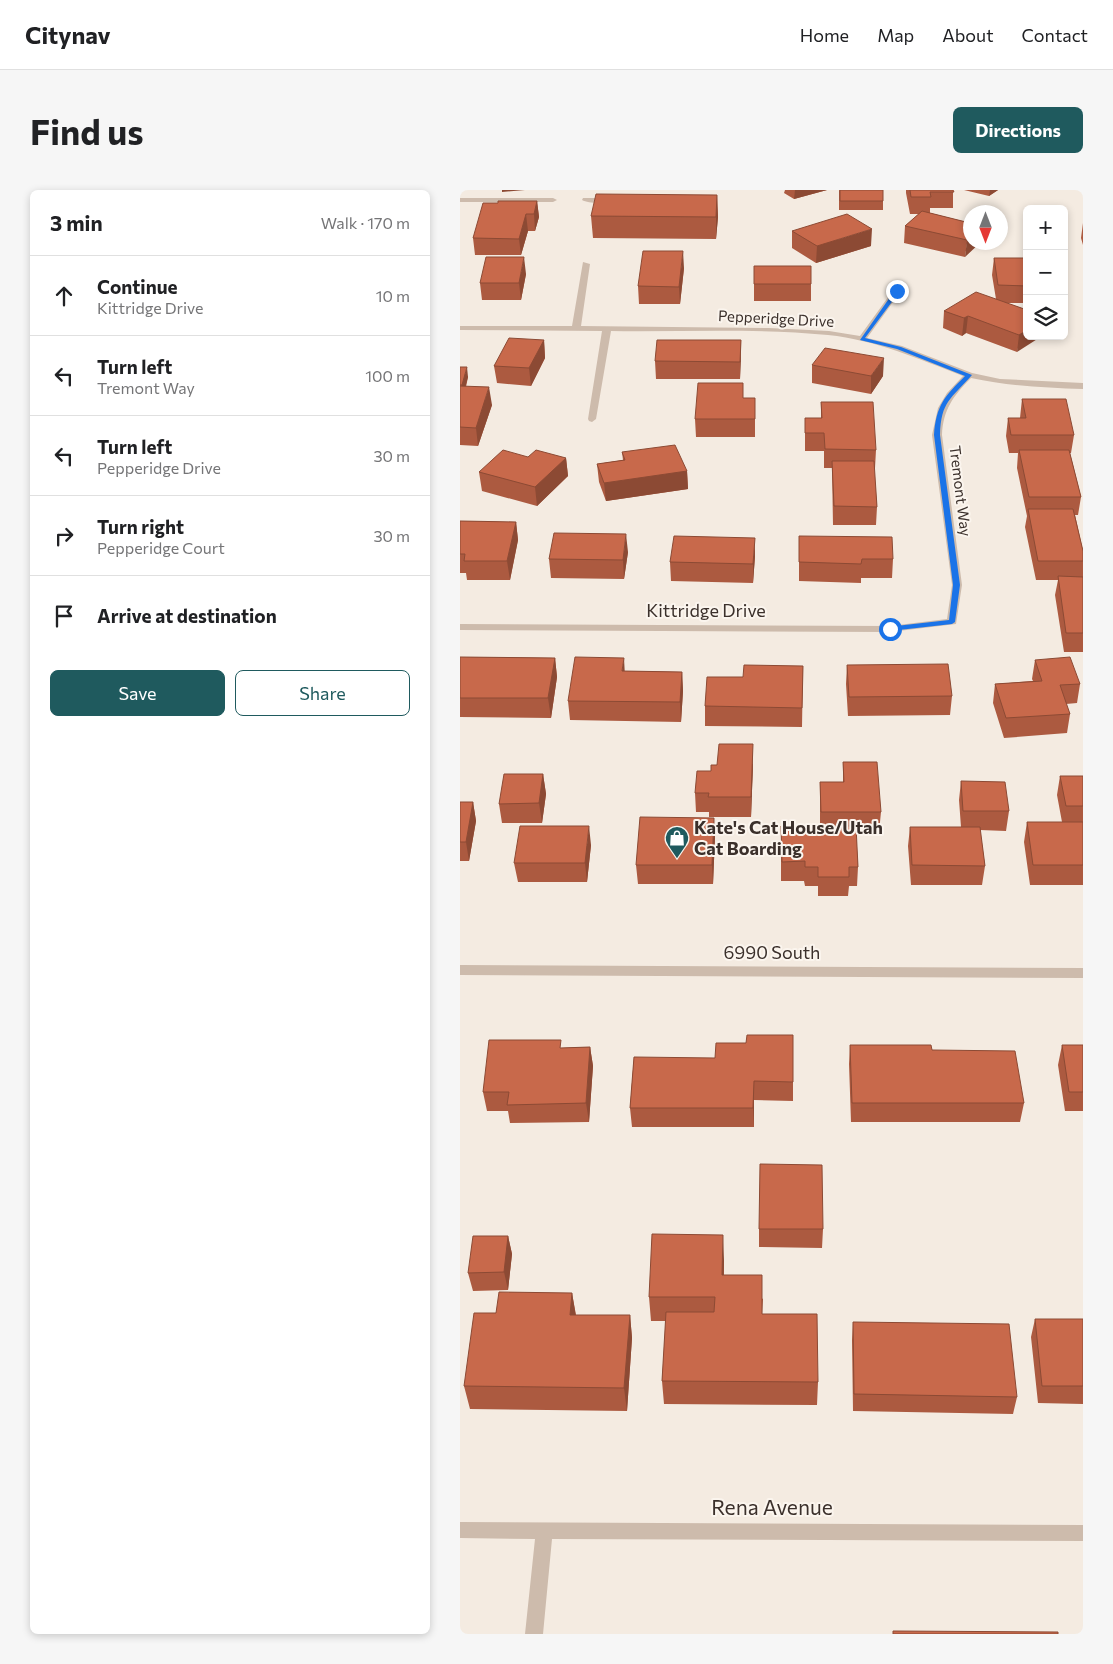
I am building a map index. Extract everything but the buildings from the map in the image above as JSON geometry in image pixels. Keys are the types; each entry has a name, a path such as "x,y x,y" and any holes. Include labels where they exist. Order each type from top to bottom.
{"street":[{"path":"460,200 553,200"},
{"path":"586,200 624,200"},
{"path":"576,329 586,264"},
{"path":"862,338 897,291"},
{"name":"Pepperidge Drive","path":"460,328 787,330 862,338 899,348 969,375 1000,382 1083,386"},
{"path":"592,419 607,329"},
{"name":"Tremont Way","path":"952,622 957,585 937,435 938,416 945,399 969,375"},
{"name":"Kittridge Drive","path":"460,627 890,629 952,622"},
{"name":"6990 South","path":"460,970 1083,973"},
{"name":"Rena Avenue","path":"460,1530 1083,1533"},
{"path":"534,1634 544,1530"}],"place":[{"name":"Kate's Cat House/Utah Cat Boarding","path":"677,859"}],"route":[{"path":"890,629 952,622 957,585 937,435 938,416 945,399 969,375 899,348 862,338 897,291"}]}
